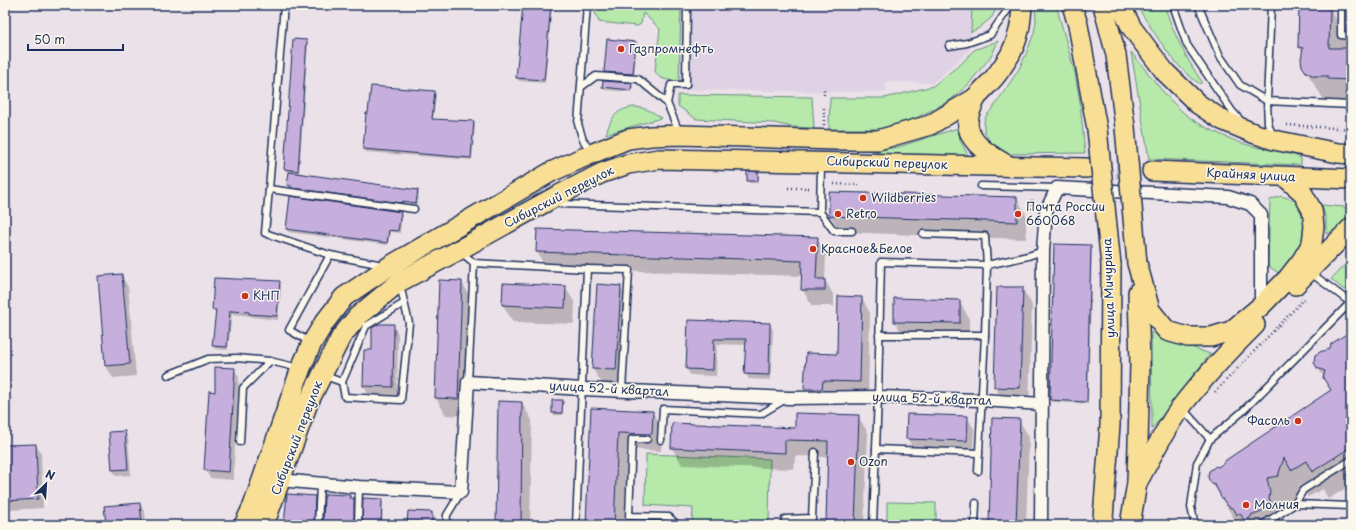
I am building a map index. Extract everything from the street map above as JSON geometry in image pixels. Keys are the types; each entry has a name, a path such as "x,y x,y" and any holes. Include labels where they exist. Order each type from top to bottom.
{"main road":[{"path":"1010,166 992,156 973,140 968,131 967,118 977,97 995,78 1017,41 1021,26 1022,5"},
{"name":"улица Мичурина","path":"1072,5 1078,25 1097,129 1111,265 1110,425 1102,525"},
{"path":"1103,5 1116,55 1125,127 1137,263 1140,364 1137,483 1130,525"},
{"path":"1120,5 1132,28 1165,72 1198,104 1222,120 1338,153 1351,154"},
{"name":"Сибирский переулок","path":"244,525 253,506 301,368 312,343 324,323 344,297 388,266 551,172 591,154 628,140 651,136 681,135 878,140 930,125 977,97"},
{"path":"591,154 602,173"},
{"name":"Сибирский переулок","path":"264,525 308,403 341,337 358,316 399,282 602,173 628,164 658,159 821,161 1087,168"},
{"name":"Крайняя улица","path":"1152,171 1351,179"},
{"path":"1137,263 1150,310 1168,331 1188,337 1211,337 1231,331 1261,306 1288,278 1302,260 1312,243 1314,226 1312,210 1302,192 1285,177"},
{"path":"1137,483 1161,438 1181,407 1230,350 1315,276 1351,228"},
{"path":"388,266 399,282"},
{"path":"301,368 321,375"}],"street":[{"path":"1041,525 1043,251 1046,211 1057,188 1228,197 1250,204 1261,215 1261,306"},
{"path":"279,480 320,485 461,492 468,382"},
{"name":"улица 52-й квартал","path":"468,382 583,389 789,398 878,397 982,400 1042,404"}],"lane":[{"path":"284,5 265,232 330,255 388,266"},
{"path":"587,5 578,124 583,140 591,154"},
{"path":"667,103 671,85 686,85 687,5"},
{"path":"949,46 967,43 990,35 1011,5"},
{"path":"1173,5 1187,45 1232,112 1265,133 1271,5"},
{"path":"1198,5 1220,56 1240,85 1267,101 1351,105"},
{"path":"1341,5 1341,36 1351,36"},
{"path":"581,87 596,76 638,79 667,103 681,135"},
{"path":"821,161 820,212 834,230 852,231"},
{"path":"981,186 1057,188"},
{"path":"269,189 414,209"},
{"path":"553,198 560,204 820,212"},
{"path":"923,234 985,236 987,265 986,335 978,471"},
{"path":"459,250 474,263 629,270 622,390"},
{"path":"873,525 881,262 987,265 1028,256 1043,251"},
{"path":"312,343 289,330 330,255"},
{"path":"468,382 474,263"},
{"path":"576,525 587,269"},
{"path":"1195,525 1191,507 1197,463 1210,439 1242,411 1351,303 1315,276"},
{"path":"399,282 409,323 401,400 345,397 342,382 366,326 404,303"},
{"path":"879,335 986,335"},
{"path":"168,375 208,359 237,358 270,361 301,368"},
{"path":"240,442 243,388 270,361"},
{"path":"321,375 342,382"},
{"path":"661,440 662,409 761,414 789,398"},
{"path":"1181,407 1210,439"},
{"path":"646,439 632,438 629,516 669,517 677,525"},
{"path":"876,449 978,452"},
{"path":"784,525 786,519 812,518 815,452"},
{"path":"1262,525 1295,504 1303,490 1351,460"},
{"path":"318,525 320,485"},
{"path":"358,525 360,487"},
{"path":"446,525 447,515 461,492"},
{"path":"975,525 976,503"},
{"path":"1295,504 1351,506"}],"path":[{"path":"824,88 824,94"},
{"path":"824,105 824,127"},
{"path":"1265,133 1351,129"},
{"path":"834,184 861,184"},
{"path":"788,188 812,188"},
{"path":"1032,200 1032,208"},
{"path":"1212,395 1315,276"}],"shaded area":[{"path":"681,5 972,5 970,50 933,83 886,82 886,92 681,90 679,81"}],"green space":[{"path":"595,5 681,5 679,81 659,77 655,71 660,29 643,13 641,24 637,26 599,22 595,12"},
{"path":"972,5 998,5 992,17 979,28 971,32"},
{"path":"1035,5 1056,5 1075,73 1080,102 1085,153 1007,154 990,142 984,131 984,121 986,116 1019,69 1026,54 1034,33 1036,21"},
{"path":"1136,5 1164,5 1180,45 1202,82 1200,84 1181,68 1157,37"},
{"path":"998,41 992,55 968,85 949,101 916,118 879,129 829,129 830,98 885,98 933,86 962,63 974,50"},
{"path":"1131,52 1178,108 1191,119 1215,132 1241,143 1295,155 1301,158 1301,165 1149,159"},
{"path":"678,95 812,97 814,128 792,127 774,123 696,119 678,106"},
{"path":"633,107 648,110 661,118 606,134 612,119 618,113 627,108"},
{"path":"958,128 960,140 969,157 898,157 871,152 898,147"},
{"path":"1281,196 1299,202 1306,216 1305,235 1298,253 1280,274 1268,266 1270,200"},
{"path":"1322,205 1344,207 1351,212 1339,228 1326,234 1326,219"},
{"path":"1351,258 1351,285 1344,290 1331,279"},
{"path":"1151,332 1210,354 1152,429"},
{"path":"646,454 770,459 769,525 692,525 693,508 645,505"},
{"path":"887,502 936,503 936,525 887,525"}],"building":[{"path":"523,5 551,5 544,80 516,78"},
{"path":"1299,5 1330,6 1329,48 1351,48 1351,80 1328,79 1328,76 1314,76 1306,72 1302,66 1301,59 1303,48 1298,47"},
{"path":"293,39 307,40 298,171 284,169"},
{"path":"607,39 636,42 633,74 604,72"},
{"path":"603,81 632,83 631,90 602,87"},
{"path":"371,86 435,91 432,119 474,121 471,158 363,149 366,113 368,113"},
{"path":"747,171 758,172 758,181 747,181"},
{"path":"289,172 418,190 416,203 403,201 402,203 291,188 291,186 287,185"},
{"path":"829,192 1017,197 1017,222 829,216"},
{"path":"290,196 401,212 398,231 389,230 387,243 286,229"},
{"path":"537,229 818,237 816,279 825,279 825,290 801,290 802,261 536,252"},
{"path":"1054,244 1091,245 1087,402 1050,400"},
{"path":"122,274 130,364 105,366 98,276"},
{"path":"214,278 280,281 277,316 230,311 227,347 212,346 216,310 212,310"},
{"path":"439,280 462,281 458,399 435,398"},
{"path":"503,283 566,286 565,308 502,305"},
{"path":"597,284 621,286 616,370 592,369"},
{"path":"997,287 1023,287 1020,388 994,387"},
{"path":"838,296 862,297 860,382 823,381 822,389 804,389 806,353 837,354"},
{"path":"894,298 960,300 960,323 894,322"},
{"path":"688,320 770,323 769,375 744,374 746,339 714,339 713,370 686,369"},
{"path":"379,324 394,324 393,387 363,386 364,350 372,350 372,328"},
{"path":"1351,331 1351,447 1312,472 1306,461 1291,470 1284,458 1278,476 1267,478 1270,492 1269,499 1271,502 1269,506 1257,514 1252,514 1250,518 1244,520 1240,513 1237,515 1234,509 1229,507 1220,496 1215,485 1212,484 1208,478 1209,471 1216,466 1218,467 1226,460 1331,390 1323,378 1325,371 1317,368 1314,362 1315,355 1330,348 1331,344"},
{"path":"215,367 235,368 229,472 204,470 209,391 215,392"},
{"path":"552,400 563,400 562,413 552,413"},
{"path":"498,401 522,402 521,525 496,525"},
{"path":"591,408 653,411 652,434 618,433 614,525 586,525"},
{"path":"795,413 859,415 855,525 826,525 828,441 785,440 785,453 671,448 672,423 795,428"},
{"path":"907,414 968,416 967,441 906,439"},
{"path":"992,418 1020,419 1016,525 989,525"},
{"path":"125,431 128,469 112,470 109,432"},
{"path":"36,444 38,499 5,501 5,445"},
{"path":"287,494 315,496 314,525 284,525"},
{"path":"325,494 350,495 350,498 354,498 354,525 323,525"},
{"path":"363,498 382,499 381,525 362,525"},
{"path":"140,503 142,525 106,525 104,506"},
{"path":"408,511 432,512 432,525 407,525"}],"tunnel":[{"path":"1087,168 1152,171"}],"place":[{"name":"Газпромнефть","path":"621,49"},
{"name":"Wildberries","path":"863,198"},
{"name":"Retro","path":"838,214"},
{"name":"Почта России 660068","path":"1018,214"},
{"name":"Красное&Белое","path":"813,249"},
{"name":"КНП","path":"245,296"},
{"name":"Фасоль","path":"1298,421"},
{"name":"Ozon","path":"851,462"},
{"name":"Молния","path":"1246,505"}]}
